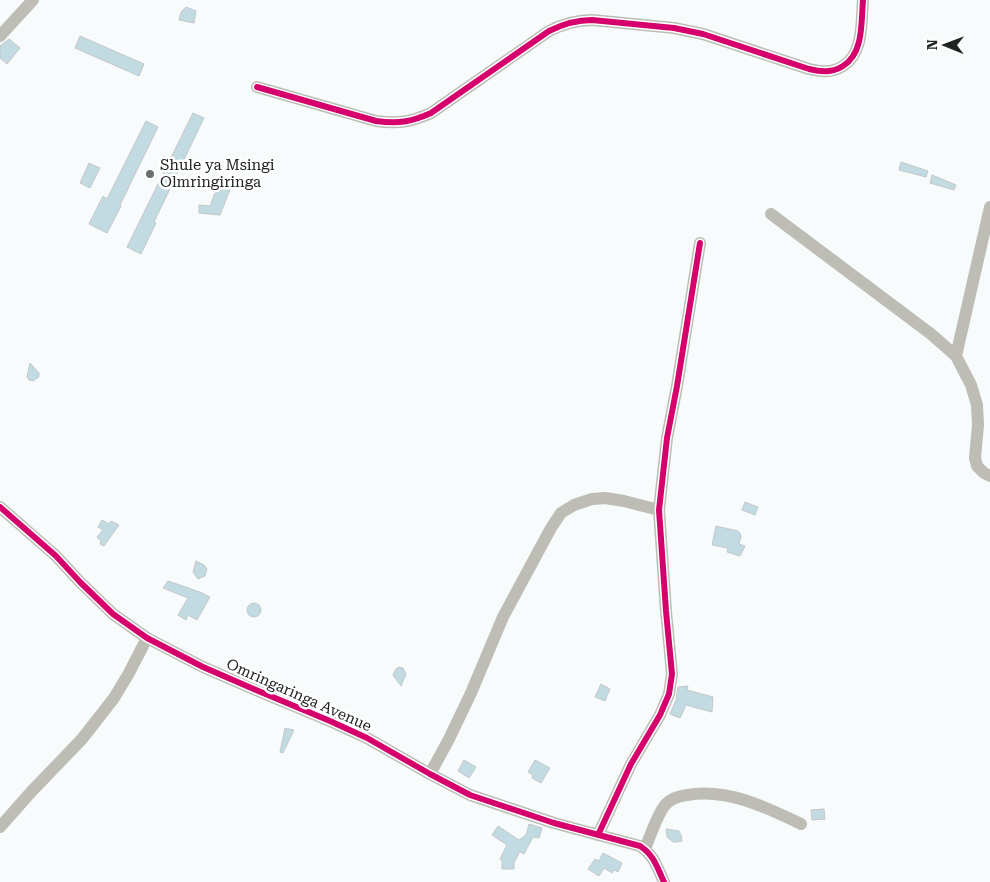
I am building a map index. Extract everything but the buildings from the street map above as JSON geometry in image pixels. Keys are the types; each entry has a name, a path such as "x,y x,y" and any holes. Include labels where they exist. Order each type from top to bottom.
{"street":[{"path":"0,36 33,0"},
{"path":"257,87 376,121 391,123 412,121 431,113 549,31 561,25 581,20 687,30 809,69 820,72 832,71 847,64 857,50 860,40 863,0"},
{"path":"956,356 990,207"},
{"path":"771,214 931,334 956,356 971,385 977,405 978,425 975,458 977,466 990,476"},
{"path":"598,835 631,764 660,715 669,694 672,674 659,510 667,438 700,243"},
{"path":"430,774 449,739 503,617 560,513 574,505 592,499 606,498 659,510"},
{"name":"Omringaringa Avenue","path":"0,507 56,556 113,614 147,638 212,671 330,720 470,794 554,823 640,846 645,849"},
{"path":"0,827 82,740 114,698 130,673 147,638"},
{"path":"664,882 653,858 645,849 666,804 677,796 697,793 723,795 775,811 801,824"}],"cycle path":[{"path":"257,87 376,121 398,122 411,120 431,113 549,31 569,23 592,20 674,28 703,34 809,69 831,71 843,66 855,53 860,36 863,0"},
{"path":"598,835 631,764 660,715 669,694 672,674 659,510 667,438 700,243"},
{"path":"0,507 56,556 113,614 147,638 203,667 367,738 470,795 554,823 640,846 652,857 664,882"}],"place":[{"name":"Shule ya Msingi Olmringiringa","path":"150,174"}]}
